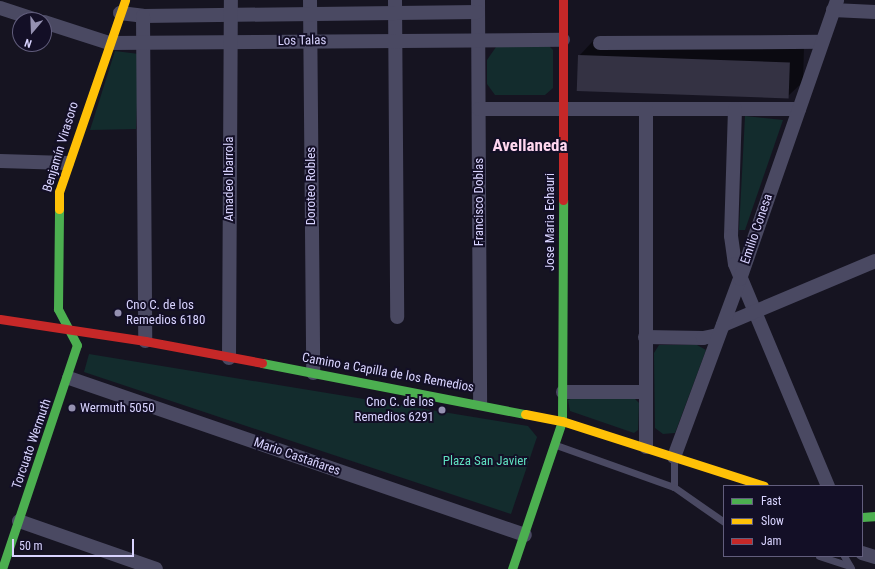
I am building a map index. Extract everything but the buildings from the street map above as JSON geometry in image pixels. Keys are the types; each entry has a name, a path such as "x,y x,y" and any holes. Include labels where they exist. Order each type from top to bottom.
{"street":[{"name":"Amadeo Ibarrola","path":"229,358 231,0"},
{"name":"Doroteo Robles","path":"310,0 312,373"},
{"name":"Jose Maria Echauri","path":"512,569 556,445 562,421 563,0"},
{"path":"835,5 875,13"},
{"name":"Emilio Conesa","path":"674,457 740,280 835,5"},
{"path":"122,6 143,16 310,14 395,7 478,6"},
{"name":"Benjamín Virasoro","path":"67,329 58,309 57,210 59,192 67,163 122,6"},
{"name":"Francisco Doblas","path":"478,6 480,403"},
{"path":"395,7 397,317"},
{"path":"0,8 13,12"},
{"path":"143,16 145,341"},
{"name":"Los Talas","path":"52,25 109,43 563,40"},
{"path":"600,43 822,42"},
{"path":"479,109 799,109"},
{"path":"646,109 646,447"},
{"path":"735,109 731,236 740,280 756,312 828,485"},
{"path":"0,161 67,163"},
{"path":"645,337 703,338 756,312 875,261"},
{"name":"Camino a Capilla de los Remedios","path":"0,319 145,341 229,358 480,403 562,421 646,447 746,483 758,485"},
{"name":"Torcuato Wermuth","path":"2,569 4,553 19,521 69,378 77,346 67,329"},
{"name":"Mario Castañares","path":"69,378 525,535"},
{"path":"563,392 646,392"},
{"path":"863,517 875,516"},
{"path":"19,521 156,569"},
{"path":"863,553 875,558"}],"lane":[{"path":"556,445 674,487 723,521"},
{"path":"674,457 674,487"},
{"path":"822,557 851,568"},
{"path":"845,557 851,568"}],"green space":[{"path":"548,45 553,50 553,88 545,95 495,95 487,84 487,60 496,47"},
{"path":"115,51 139,54 136,129 90,130"},
{"path":"745,116 783,120 745,230 739,230"},
{"path":"659,345 697,345 706,350 675,433 663,434 655,428 654,353"},
{"name":"Plaza San Javier","path":"89,354 528,426 537,437 511,514 84,372"},
{"path":"575,397 634,398 639,403 638,430 634,433 570,411 568,400"}],"traffic: fast":[{"path":"512,569 562,421 563,200"},
{"path":"2,569 77,345 58,309 59,209"},
{"path":"262,363 525,414"},
{"path":"863,517 875,516"}],"traffic: slow":[{"path":"59,209 59,192 125,0"},
{"path":"525,414 562,421 761,485"}],"traffic: jam":[{"path":"563,0 563,200"},
{"path":"0,319 145,341 262,363"}],"place":[{"name":"Cno C. de los Remedios 6180","path":"118,313"},
{"name":"Wermuth 5050","path":"72,408"},
{"name":"Cno C. de los Remedios 6291","path":"442,410"}],"district":[{"name":"Avellaneda","path":"530,146"}]}
